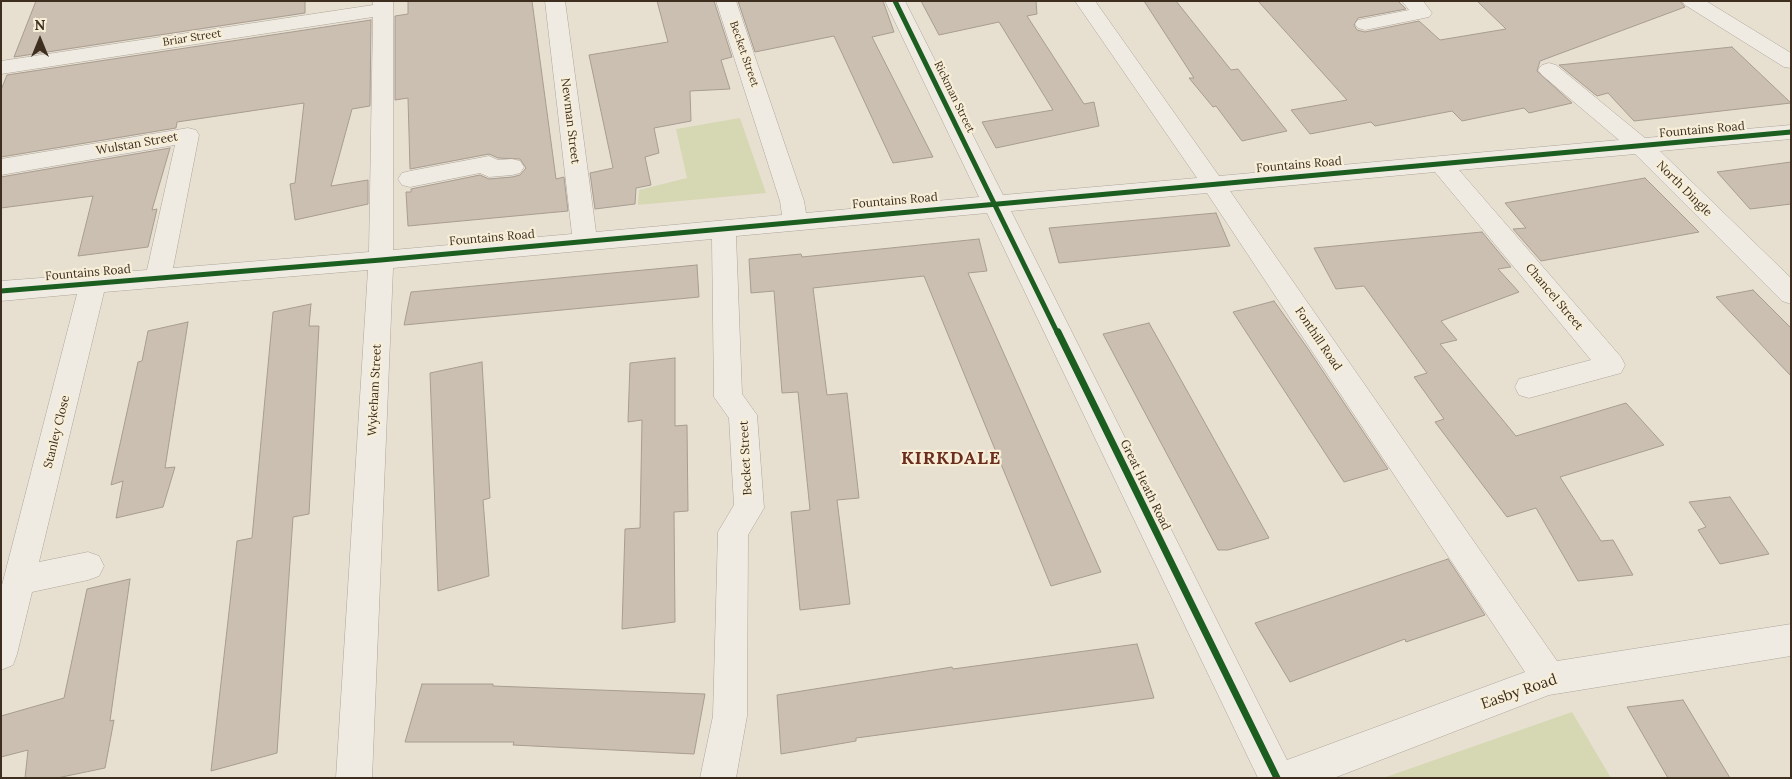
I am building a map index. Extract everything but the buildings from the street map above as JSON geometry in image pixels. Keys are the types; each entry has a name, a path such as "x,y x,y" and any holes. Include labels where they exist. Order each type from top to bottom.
{"street":[{"name":"Newman Street","path":"555,1 585,241"},
{"name":"Becket Street","path":"726,1 792,201 795,221"},
{"name":"Rickman Street","path":"895,1 942,94 993,203"},
{"name":"Fonthill Road","path":"1085,1 1213,184 1549,679"},
{"path":"1365,24 1422,12 1412,1"},
{"path":"1692,1 1791,62"},
{"name":"Briar Street","path":"1,68 383,5"},
{"name":"Wykeham Street","path":"354,778 381,260 383,5"},
{"name":"North Dingle","path":"1550,70 1642,147 1791,294"},
{"name":"Fountains Road","path":"1,291 381,260 1791,132"},
{"name":"Wulstan Street","path":"1,167 188,135 158,278"},
{"path":"410,179 489,164 489,170 512,166"},
{"name":"Chancel Street","path":"1442,165 1611,365 1529,387"},
{"name":"Great Heath Road","path":"993,203 1277,778"},
{"name":"Becket Street","path":"718,778 730,716 733,532 748,508 743,415 728,397 724,228"},
{"name":"Stanley Close","path":"1,654 93,283"},
{"path":"20,580 88,566"},
{"name":"Easby Road","path":"1287,778 1549,679 1791,640"}],"green space":[{"path":"740,118 766,193 638,205 639,190 687,178 676,129"},
{"path":"1572,712 1611,778 1383,778"}],"cycle path":[{"path":"895,1 1277,778"},
{"path":"1,291 381,260 1791,132"}],"district":[{"name":"KIRKDALE","path":"951,459"}]}
